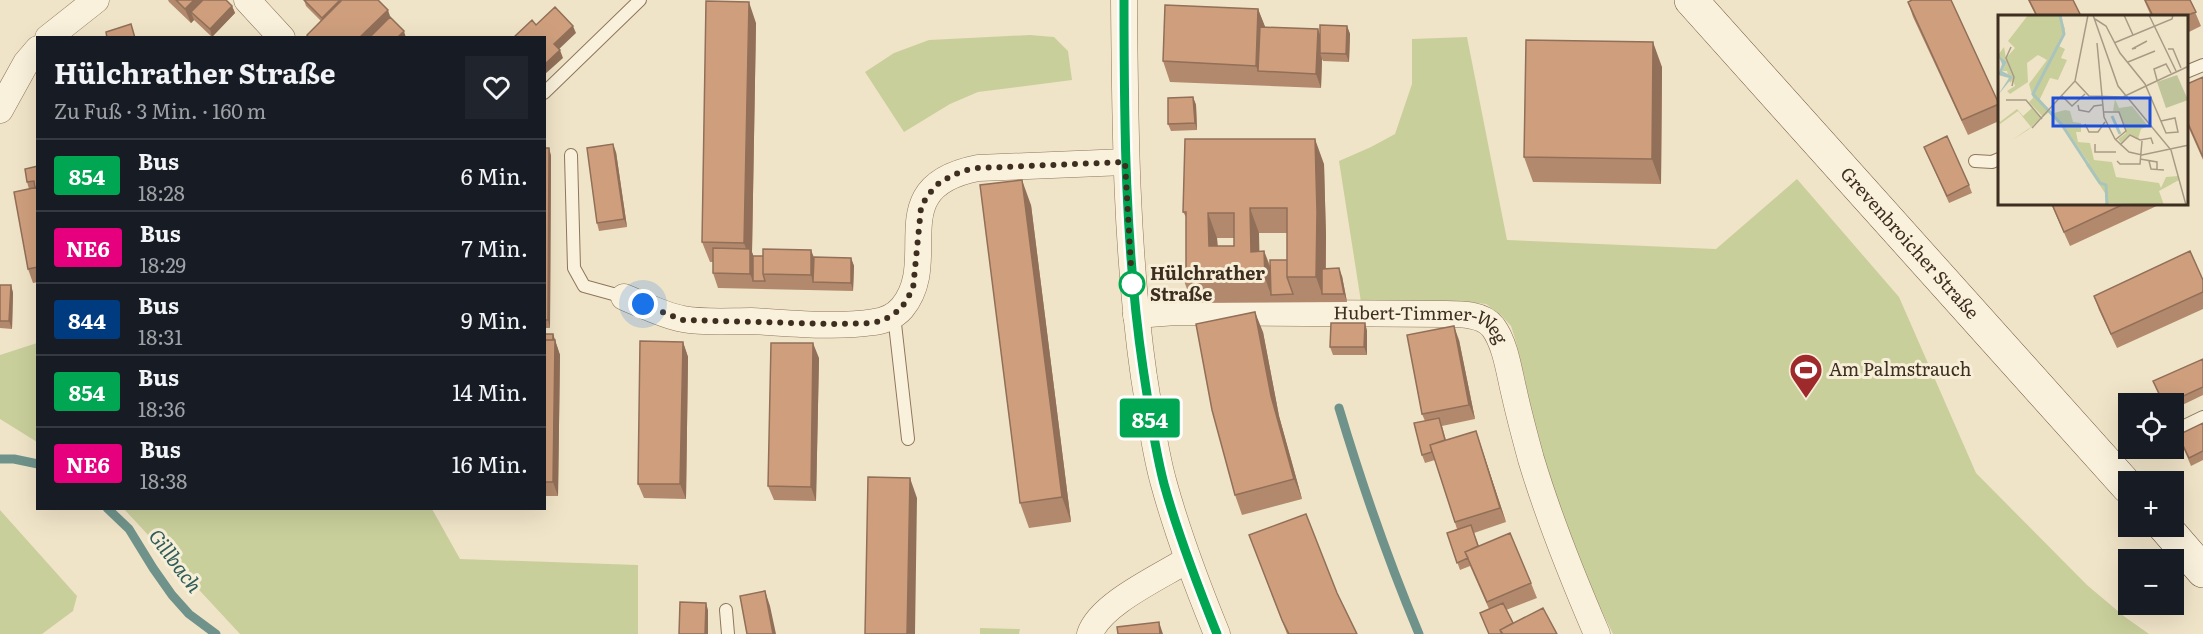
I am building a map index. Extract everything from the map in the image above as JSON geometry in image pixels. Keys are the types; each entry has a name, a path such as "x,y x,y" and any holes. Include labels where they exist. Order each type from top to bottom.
{"main road":[{"name":"Grevenbroicher Straße","path":"1691,0 2118,476"},
{"path":"2174,537 2203,571"}],"street":[{"path":"50,36 96,0"},
{"path":"247,0 280,36"},
{"path":"1124,0 1125,162 1136,315 1152,432 1164,483 1187,560 1216,634"},
{"path":"0,110 26,63 36,52"},
{"path":"624,297 682,320 843,324 872,323 884,320 901,309 913,289 921,208 927,196 940,182 962,171 978,168 1125,162"},
{"name":"Hubert-Timmer-Weg","path":"1136,315 1176,312 1446,314 1487,321 1497,334 1505,356 1531,458 1549,516 1569,571 1597,634"},
{"path":"1090,634 1100,617 1111,606 1187,560"}],"lane":[{"path":"546,91 640,0"},
{"path":"2188,72 2203,64"},
{"path":"571,155 574,268 584,286 624,297"},
{"path":"1975,161 1992,162 1998,159"},
{"path":"894,315 908,439"},
{"path":"2184,426 2203,417"},
{"path":"726,610 728,634"}],"green space":[{"path":"1030,35 1054,37 1068,51 1072,80 978,92 950,104 904,132 865,72 894,53 929,40"},
{"path":"1467,37 1507,240 1716,249 1797,179 1899,297 1976,473 2087,585 2118,611 2118,615 2123,615 2149,634 1613,634 1571,540 1546,467 1511,326 1486,304 1361,302 1339,161 1395,134 1412,84 1412,39"},
{"path":"36,344 36,441 0,419 0,355"},
{"path":"0,510 77,596 73,611 42,634 0,634"},
{"path":"125,510 433,510 460,559 638,565 638,634 240,634"},
{"path":"980,628 1020,629 1019,634 980,634"}],"building":[{"path":"176,0 194,0 185,9"},
{"path":"203,0 226,0 232,6 210,29 191,12"},
{"path":"304,0 340,0 322,18"},
{"path":"342,0 378,0 388,10 361,36 307,35"},
{"path":"1912,0 1951,0 1998,104 1962,120 1908,2"},
{"path":"2029,0 2073,0 2080,15 2036,15"},
{"path":"2145,0 2190,0 2196,12 2188,15 2152,15"},
{"path":"706,1 749,2 744,243 702,242"},
{"path":"1165,5 1258,9 1256,66 1163,61"},
{"path":"555,7 573,26 554,44 560,50 546,63 546,36 515,36 532,20 536,25"},
{"path":"390,17 404,31 399,36 371,36"},
{"path":"131,24 134,36 107,36 106,32"},
{"path":"1320,25 1347,26 1346,54 1320,53"},
{"path":"1260,27 1318,29 1316,74 1258,71"},
{"path":"1526,40 1653,42 1652,159 1524,157"},
{"path":"2203,77 2203,157 2188,123 2188,84"},
{"path":"1193,97 1195,123 1168,124 1168,98"},
{"path":"1947,136 1969,185 1947,196 1924,147"},
{"path":"1185,139 1315,139 1316,277 1287,277 1287,208 1250,208 1251,252 1264,251 1265,278 1183,278 1183,274 1186,274 1186,212 1183,212","holes":["1208,213 1234,213 1234,246 1209,246"]},
{"path":"613,144 624,219 597,223 587,148"},
{"path":"546,148 549,148 548,320 546,320"},
{"path":"36,166 36,188 34,181 27,182 25,169"},
{"path":"1022,180 1062,497 1020,503 980,185"},
{"path":"36,187 36,267 28,269 14,192"},
{"path":"2053,206 2120,206 2064,232"},
{"path":"713,248 750,249 750,274 713,273"},
{"path":"763,249 811,250 811,275 763,274"},
{"path":"2190,251 2203,280 2203,292 2111,334 2094,296"},
{"path":"753,256 763,256 765,281 753,281"},
{"path":"814,257 851,258 851,283 813,282"},
{"path":"1270,260 1287,260 1287,277 1293,294 1271,295"},
{"path":"1339,268 1344,294 1322,294 1322,269"},
{"path":"0,285 11,285 9,321 0,321"},
{"path":"1255,312 1271,396 1294,479 1235,495 1212,410 1196,324"},
{"path":"1331,323 1365,323 1364,347 1330,347"},
{"path":"1454,326 1469,405 1422,414 1407,335"},
{"path":"546,334 553,334 553,340 546,340"},
{"path":"546,340 555,340 553,482 546,482"},
{"path":"640,341 683,342 680,484 638,484"},
{"path":"771,343 813,343 811,487 768,486"},
{"path":"2203,359 2203,387 2184,396 2184,393 2159,393 2153,381"},
{"path":"1439,418 1445,440 1430,445 1432,452 1422,455 1414,423"},
{"path":"2203,423 2203,451 2189,458 2184,448 2184,432"},
{"path":"1476,431 1500,508 1455,522 1430,445"},
{"path":"868,477 910,478 907,634 865,634"},
{"path":"1306,514 1337,593 1357,634 1289,634 1282,620 1249,535"},
{"path":"1471,525 1478,546 1465,552 1468,558 1457,563 1447,533"},
{"path":"1510,533 1531,583 1487,602 1465,552"},
{"path":"765,591 773,634 747,634 740,596"},
{"path":"680,602 706,603 705,634 679,634"},
{"path":"1503,603 1513,623 1500,630 1502,634 1489,634 1480,613"},
{"path":"1543,608 1557,634 1503,634 1500,630"},
{"path":"1159,622 1160,634 1118,634 1117,627"}],"waterway":[{"path":"1339,408 1376,522 1419,634"},
{"name":"Gillbach","path":"0,459 36,464"},
{"name":"Gillbach","path":"109,510 129,529 172,595 189,614 216,634"}],"bus line":[{"name":"854","path":"1124,0 1125,162 1132,276 1136,322 1152,432 1164,483 1187,560 1217,634"}],"place":[{"name":"Hülchrather Straße","path":"1132,284"},
{"name":"Am Palmstrauch","path":"1806,399"}],"route":[{"path":"643,304 682,320 832,324 872,323 884,320 901,309 913,289 921,208 927,196 940,182 962,171 978,168 1125,162 1132,284"}]}
